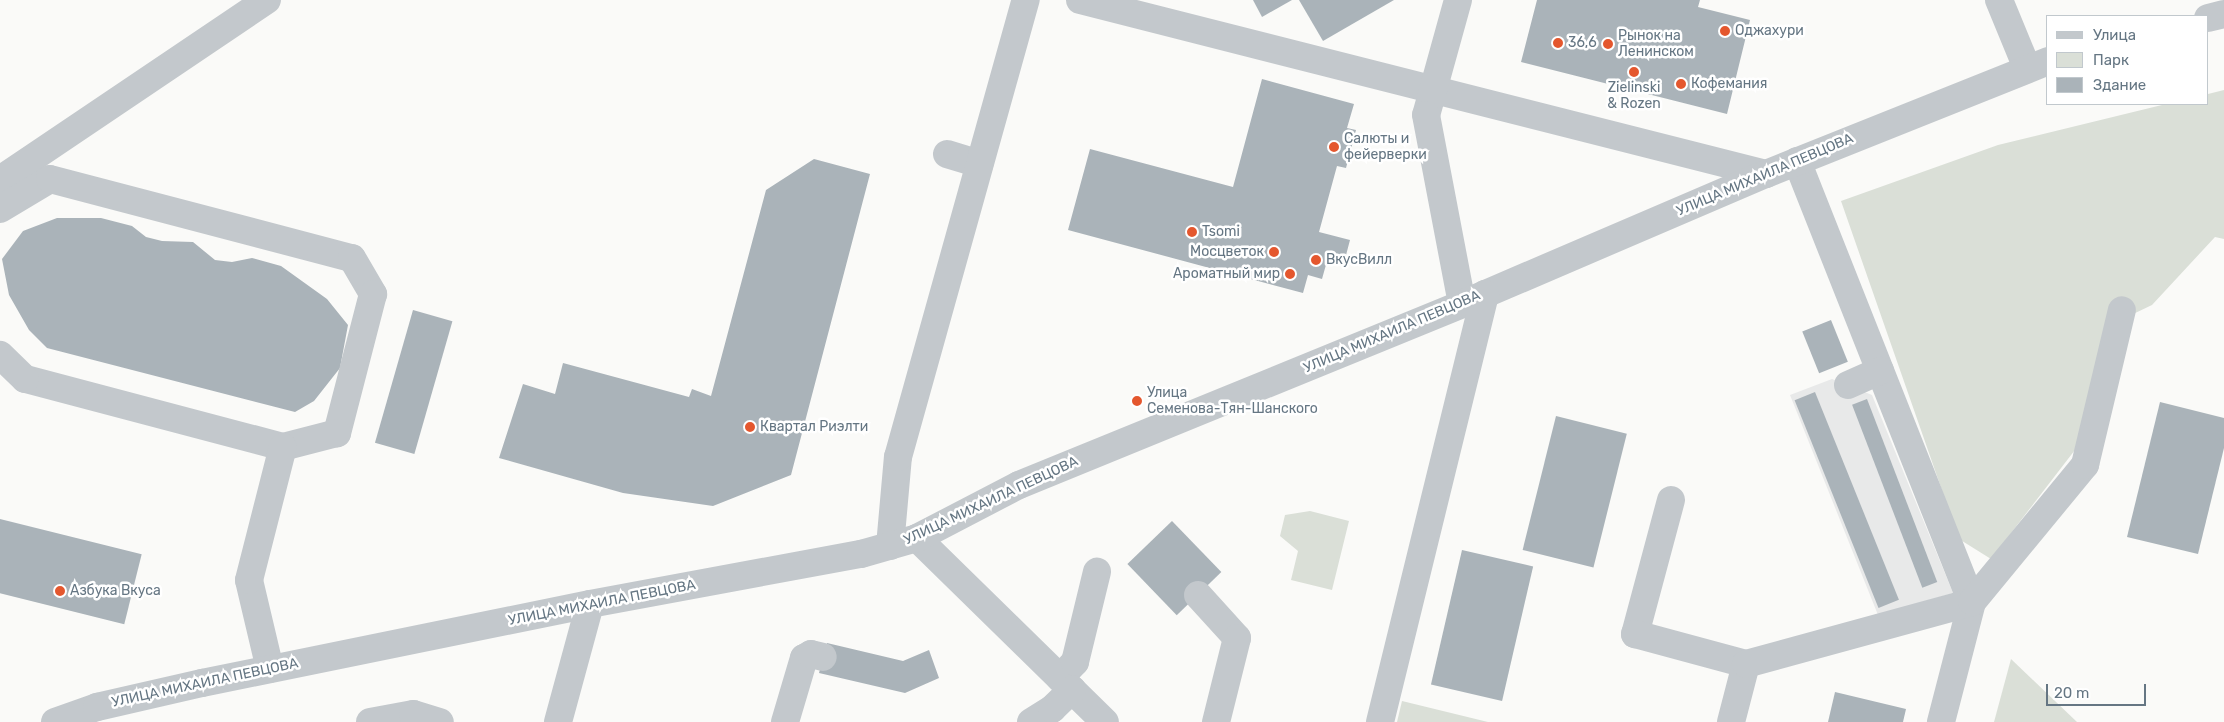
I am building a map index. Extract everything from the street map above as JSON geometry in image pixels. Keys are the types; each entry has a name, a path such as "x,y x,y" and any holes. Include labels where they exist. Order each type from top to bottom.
{"street":[{"path":"0,180 267,0"},
{"path":"890,546 898,457 1026,0"},
{"path":"1080,0 1766,174"},
{"path":"1380,722 1473,299 1426,115 1458,0"},
{"path":"1999,0 2037,64"},
{"path":"2209,18 2224,14"},
{"name":"УЛИЦА МИХАИЛА ПЕВЦОВА","path":"55,722 97,707 270,669 590,604 861,554 917,538 1019,485 1473,299 1766,174 2037,64"},
{"path":"948,154 980,164"},
{"path":"1797,162 1972,602"},
{"path":"0,209 50,179 352,258 373,294 337,433 283,447 25,380 0,355"},
{"path":"1941,722 1972,602 2085,465 2122,310"},
{"path":"1848,385 1880,371"},
{"path":"270,669 249,580 283,447"},
{"path":"1671,500 1635,634 1746,664 1972,602"},
{"path":"917,538 1106,722"},
{"path":"1031,722 1052,709 1066,684 1075,662 1097,572"},
{"path":"1198,595 1237,638 1216,722"},
{"path":"558,722 590,604"},
{"path":"785,722 804,658 811,654 823,657"},
{"path":"1731,722 1746,664"},
{"path":"370,722 413,714 440,722"}],"shaded area":[{"path":"1832,379 1872,395 1953,593 1878,615 1790,395"}],"green space":[{"path":"2224,90 2224,239 2215,237 2152,305 2108,326 2078,446 1991,559 1959,539 1841,201 1998,145 2162,105 2209,105 2209,94"},
{"path":"1310,511 1349,521 1332,590 1291,580 1298,551 1280,536 1285,515"},
{"path":"2011,659 2077,722 1994,722"},
{"path":"1402,701 1488,722 1397,722"}],"building":[{"path":"1253,0 1292,0 1262,17"},
{"path":"1299,0 1394,0 1323,41"},
{"path":"1537,0 1700,0 1698,7 1750,20 1727,114 1521,62"},
{"path":"1262,79 1354,104 1347,128 1356,130 1346,168 1337,166 1319,232 1350,240 1345,259 1329,254 1322,279 1308,275 1303,293 1068,230 1090,149 1233,187"},
{"path":"814,159 870,174 791,475 713,506 623,493 499,458 523,384 555,394 563,363 689,397 692,389 711,396 766,190"},
{"path":"57,218 101,218 132,226 146,237 162,241 193,242 215,260 232,262 252,258 281,266 327,299 348,325 340,368 314,401 295,412 47,348 29,330 9,295 2,259 23,231"},
{"path":"413,310 452,321 414,454 375,443"},
{"path":"1831,320 1848,362 1819,373 1802,332"},
{"path":"1815,392 1899,600 1879,608 1795,400"},
{"path":"1867,399 1937,582 1922,588 1852,405"},
{"path":"2160,402 2224,418 2224,448 2198,554 2127,537"},
{"path":"1556,416 1627,434 1593,568 1523,550"},
{"path":"0,519 142,554 124,624 0,593"},
{"path":"1172,521 1221,572 1177,615 1127,564"},
{"path":"1462,550 1533,566 1502,701 1431,684"},
{"path":"827,643 903,661 929,650 939,678 905,693 819,673"},
{"path":"1835,692 1906,709 1903,722 1828,722"}],"place":[{"name":"Оджахури","path":"1725,31"},
{"name":"36,6","path":"1558,43"},
{"name":"Рынок на Ленинском","path":"1608,44"},
{"name":"Zielinski & Rozen","path":"1634,72"},
{"name":"Кофемания","path":"1681,84"},
{"name":"Салюты и фейерверки","path":"1334,147"},
{"name":"Tsomi","path":"1192,232"},
{"name":"Мосцветок","path":"1274,252"},
{"name":"ВкусВилл","path":"1316,260"},
{"name":"Ароматный мир","path":"1290,274"},
{"name":"Улица Семенова-Тян-Шанского","path":"1137,401"},
{"name":"Квартал Риэлти","path":"750,427"},
{"name":"Азбука Вкуса","path":"60,591"}]}
